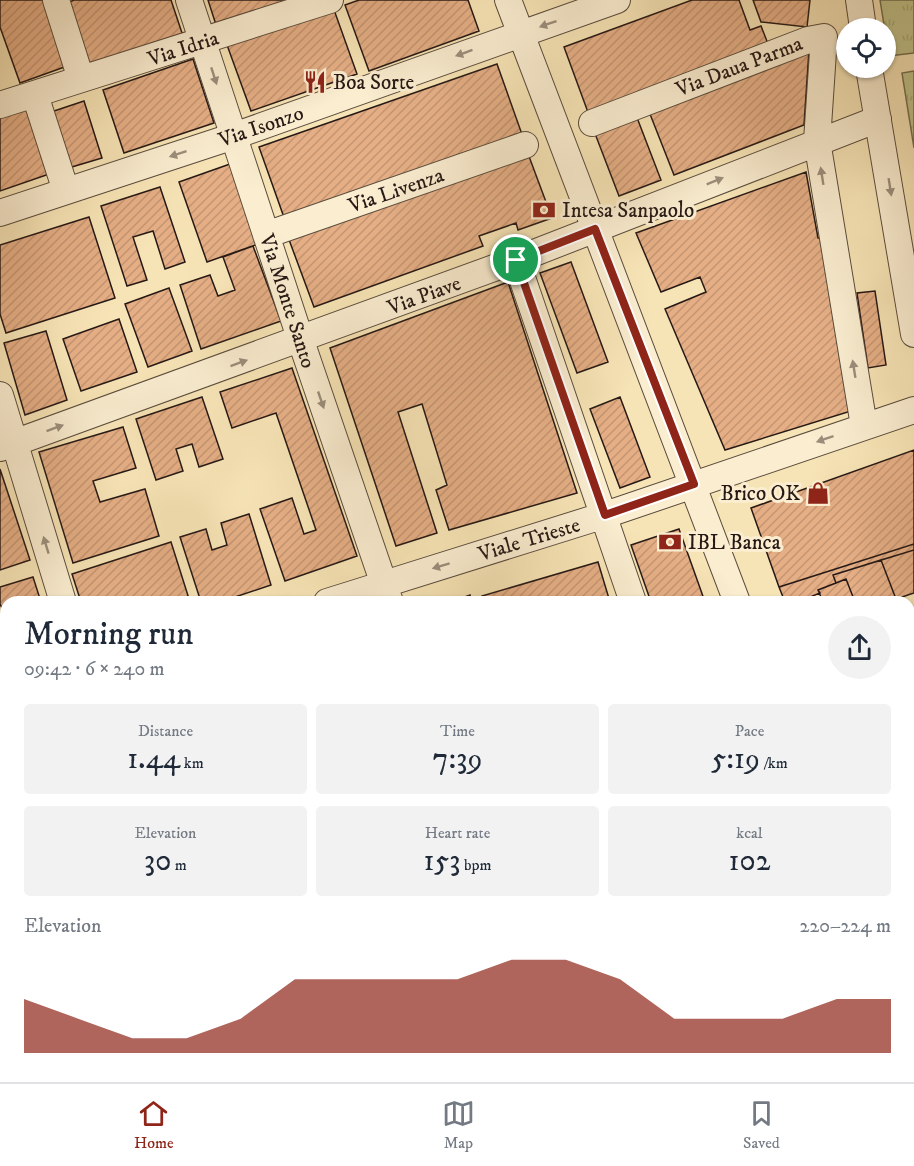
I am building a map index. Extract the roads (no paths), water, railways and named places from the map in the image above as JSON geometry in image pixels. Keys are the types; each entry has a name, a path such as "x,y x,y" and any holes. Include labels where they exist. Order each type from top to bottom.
{"street":[{"path":"56,0 81,80"},
{"name":"Via Monte Santo","path":"189,0 387,593"},
{"name":"Via Idria","path":"0,105 330,0"},
{"path":"508,0 735,596"},
{"name":"Via Isonzo","path":"0,213 234,136 616,0"},
{"path":"859,0 862,18"},
{"name":"Via Daua Parma","path":"592,123 822,36 817,141"},
{"path":"871,78 878,119 904,224 914,334"},
{"path":"35,94 66,191"},
{"name":"Via Piave","path":"7,445 301,341 878,119"},
{"path":"817,141 864,426"},
{"name":"Via Livenza","path":"266,235 525,145"},
{"path":"516,260 631,596"},
{"path":"0,395 7,445 61,596"},
{"name":"Viale Trieste","path":"367,596 387,593 910,408"}],"place":[{"name":"Boa Sorte","path":"315,82"},
{"name":"Intesa Sanpaolo","path":"544,210"},
{"name":"Brico OK","path":"818,493"},
{"name":"IBL Banca","path":"670,542"}]}
